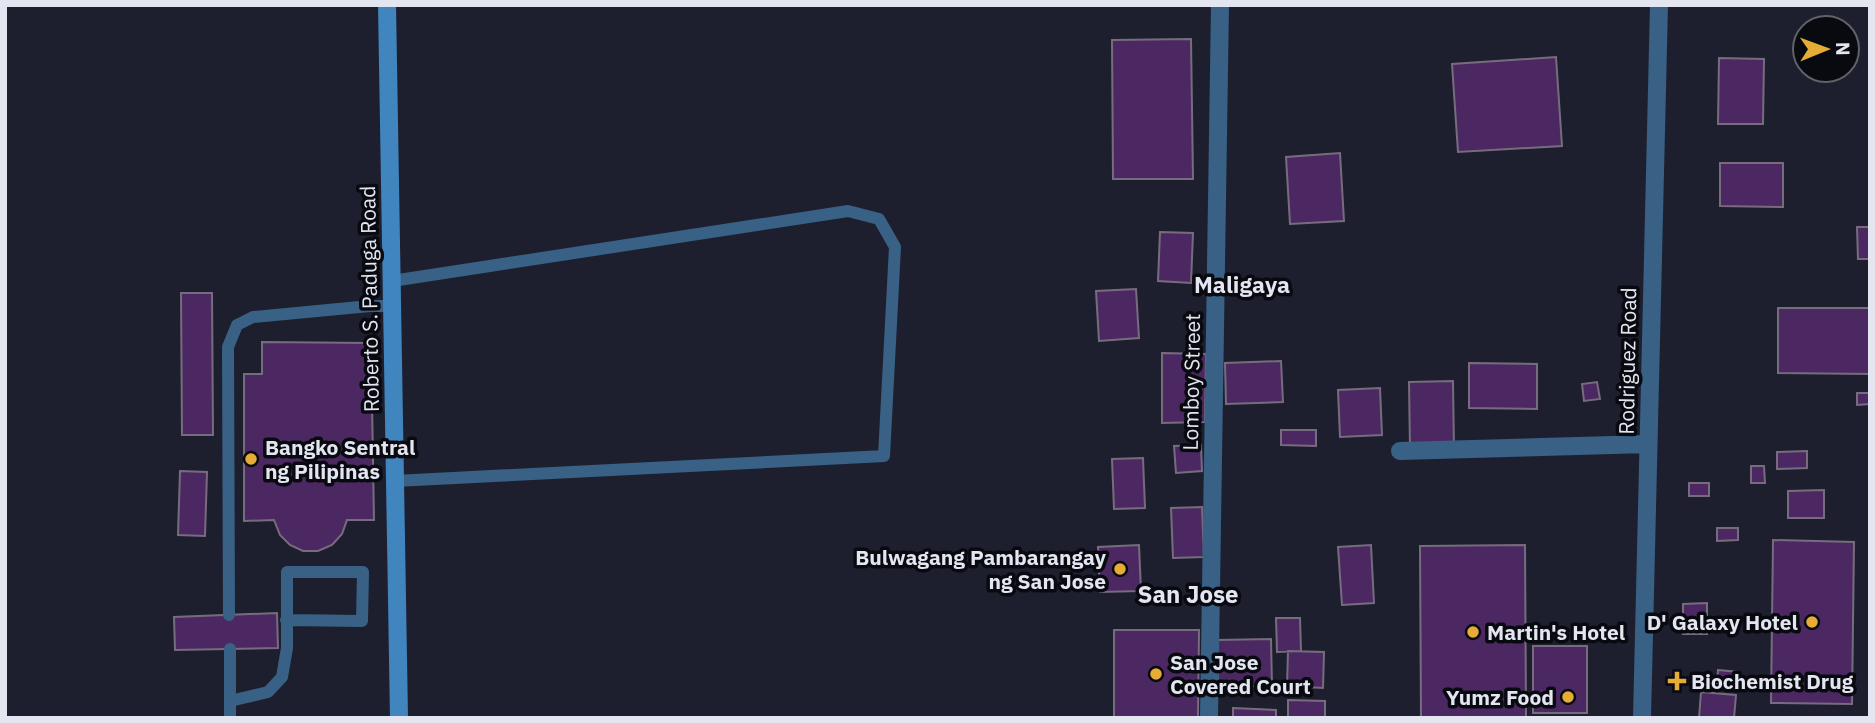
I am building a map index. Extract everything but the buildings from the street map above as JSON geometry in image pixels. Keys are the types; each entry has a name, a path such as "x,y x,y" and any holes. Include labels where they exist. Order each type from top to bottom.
{"street":[{"name":"Roberto S. Paduga Road","path":"387,5 399,718"},
{"name":"Lomboy Street","path":"1209,718 1220,5"},
{"name":"Rodriguez Road","path":"1642,718 1659,5"},
{"path":"1400,451 1648,444"}],"lane":[{"path":"392,281 848,211 879,219 895,247 884,456 395,481"},
{"path":"229,615 228,347 237,326 253,317 392,306"},
{"path":"230,701 268,692 282,677 287,648 286,621 286,572 363,572 362,621 286,621"},
{"path":"230,649 230,718"}],"place":[{"name":"Bangko Sentral ng Pilipinas","path":"251,459"},
{"name":"Bulwagang Pambarangay ng San Jose","path":"1120,569"},
{"name":"D' Galaxy Hotel","path":"1812,622"},
{"name":"Martin's Hotel","path":"1473,632"},
{"name":"San Jose Covered Court","path":"1156,674"},
{"name":"Biochemist Drug","path":"1677,681"},
{"name":"Yumz Food","path":"1568,697"}],"district":[{"name":"Maligaya","path":"1242,284"},
{"name":"San Jose","path":"1188,594"}]}
